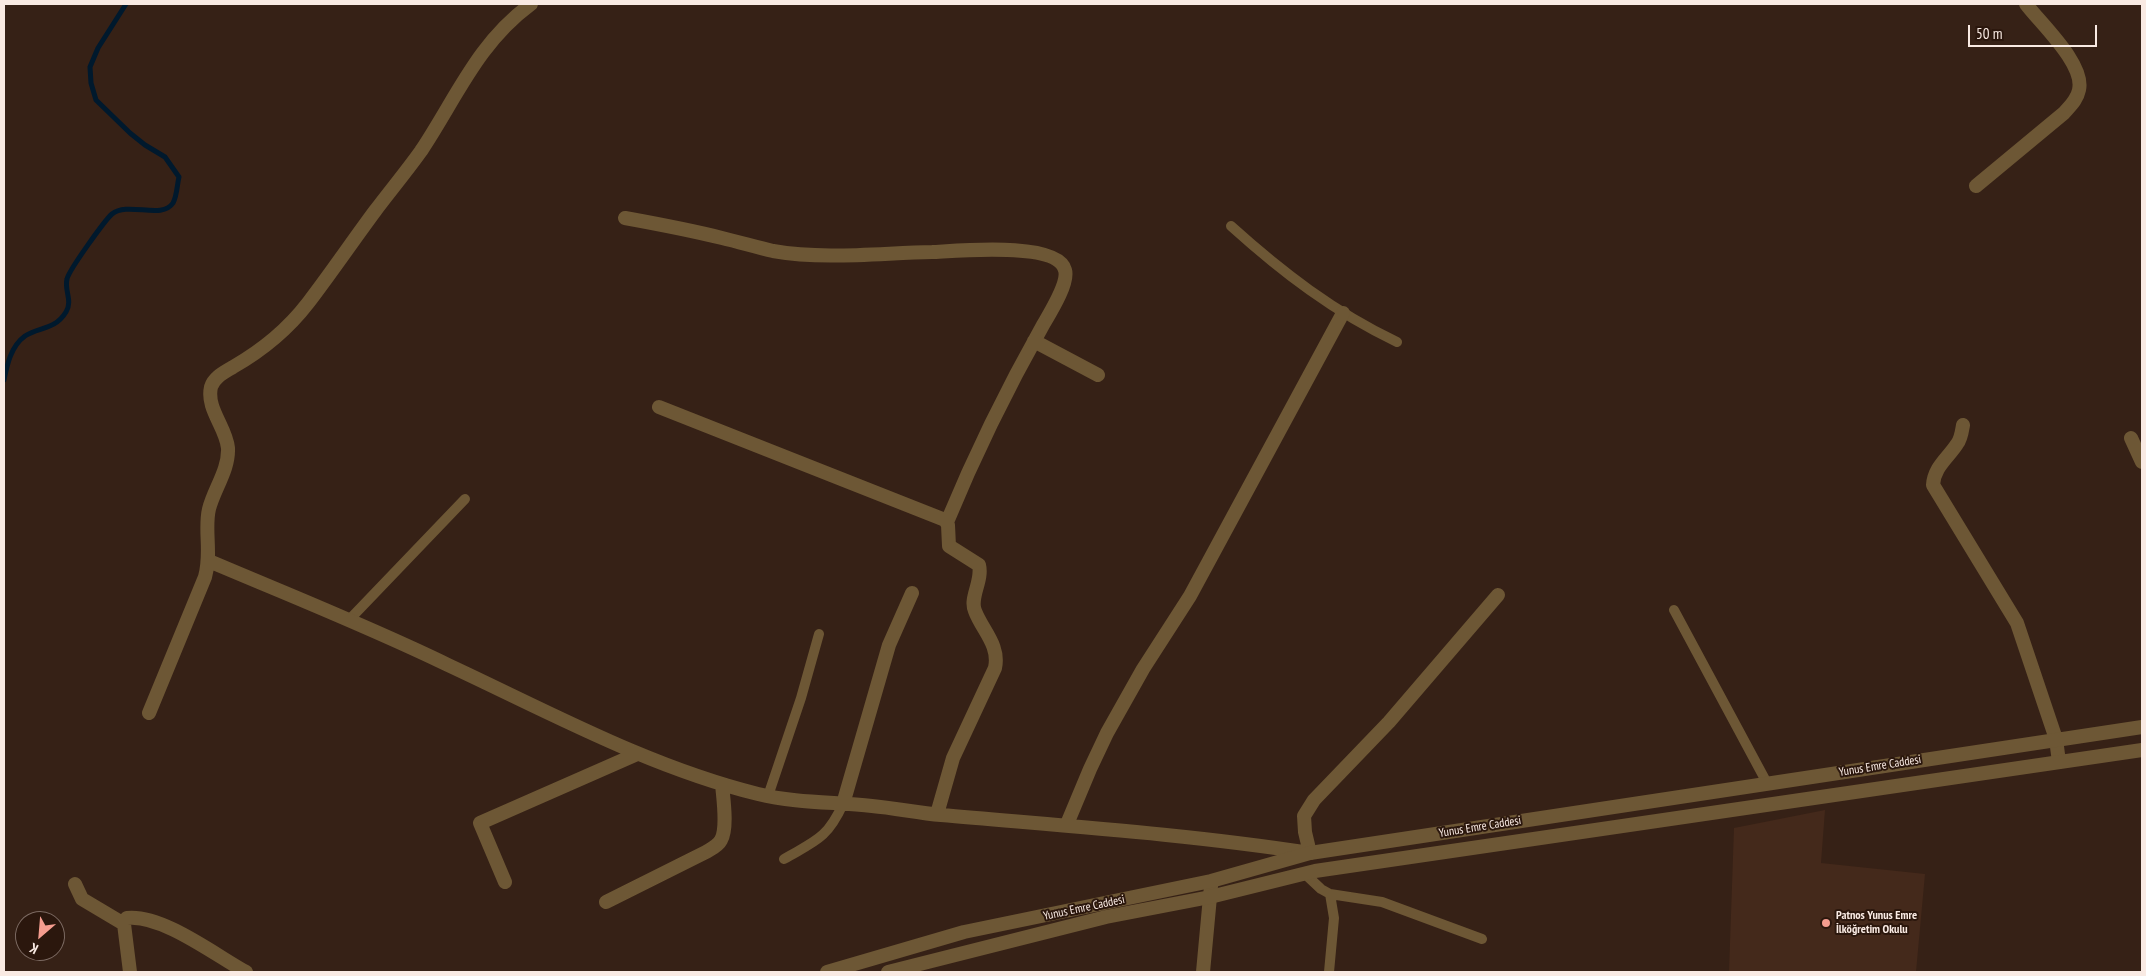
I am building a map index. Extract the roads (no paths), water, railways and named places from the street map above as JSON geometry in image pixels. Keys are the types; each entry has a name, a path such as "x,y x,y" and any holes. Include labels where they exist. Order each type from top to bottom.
{"street":[{"path":"149,712 205,577 209,561 209,511 226,466 228,450 223,431 214,414 211,386 216,378 262,348 306,305 422,149 478,57 498,32 531,4"},
{"path":"1976,186 2064,113 2076,100 2080,89 2073,62 2026,4"},
{"path":"626,218 774,251 854,255 1000,250 1036,252 1060,261 1066,270 1059,296 985,436 947,522 949,546 979,565 981,572 974,599 974,609 992,641 997,659 995,668 953,758 937,814"},
{"path":"1067,824 1107,733 1144,669 1190,596 1343,314"},
{"path":"1034,341 1098,375"},
{"path":"659,407 916,508 947,522"},
{"path":"1963,425 1958,442 1939,466 1933,478 1933,485 2017,623 2056,739 2059,762"},
{"path":"2131,438 2142,462"},
{"path":"209,561 444,662 637,754 722,784 801,802 843,804 1228,840 1310,853 1305,832 1304,816 1314,800 1389,722 1498,596"},
{"path":"843,804 889,645 912,593"},
{"name":"Yunus Emre Caddesi","path":"827,972 964,932 1211,881 1310,853 2142,727"},
{"name":"Yunus Emre Caddesi","path":"888,972 1106,917 1210,897 1304,873 2142,750"},
{"path":"506,882 480,823 637,754"},
{"path":"606,902 706,852 718,844 723,838 725,830 722,784"},
{"path":"1203,972 1211,881"},
{"path":"76,884 82,899 124,924"},
{"path":"130,972 124,924 127,918 137,917 178,931 246,972"}],"lane":[{"path":"1231,226 1302,286 1343,314 1397,342"},
{"path":"349,620 465,499"},
{"path":"1674,610 1768,783"},
{"path":"768,796 801,698 819,634"},
{"path":"784,859 818,840 833,825 843,804"},
{"path":"1304,873 1321,889 1330,894 1382,902 1482,939"},
{"path":"1329,972 1334,918 1330,894"}],"waterway":[{"path":"4,380 10,356 20,340 30,333 57,322 66,312 69,304 66,283 69,274 102,225 112,214 119,210 127,209 161,210 168,208 173,203 175,197 179,177 165,157 130,133 96,100 91,83 90,67 98,48 126,4"}],"place":[{"name":"Patnos Yunus Emre İlköğretim Okulu","path":"1826,923"}]}
